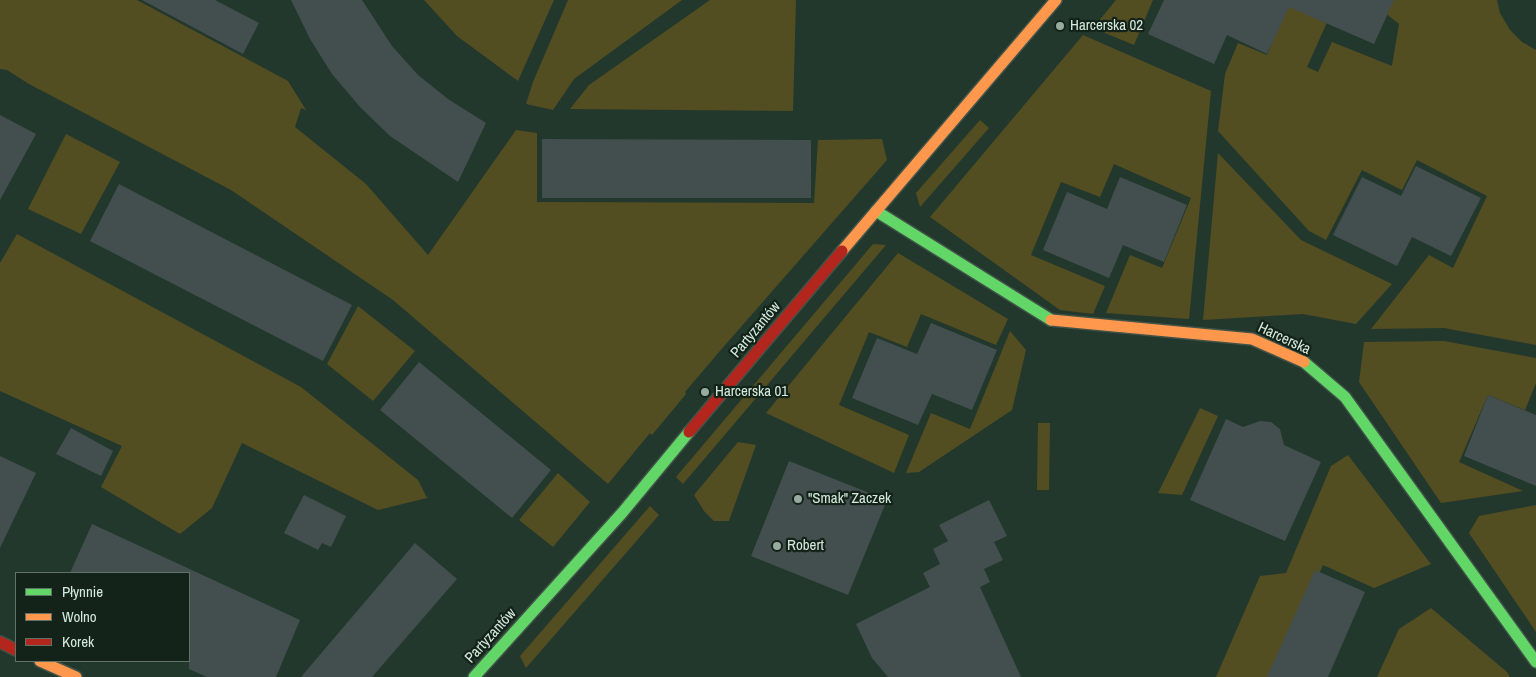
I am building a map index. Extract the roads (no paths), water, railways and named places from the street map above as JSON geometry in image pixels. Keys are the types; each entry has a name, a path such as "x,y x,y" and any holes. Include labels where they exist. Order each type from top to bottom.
{"street":[{"name":"Partyzantów","path":"474,677 632,502 1056,0"},
{"name":"Harcerska","path":"876,211 1049,320 1252,339 1305,363 1345,397 1536,662"},
{"path":"0,642 15,650"},
{"path":"42,662 76,677"}],"place":[{"name":"Harcerska 02","path":"1060,26"},
{"name":"Harcerska 01","path":"705,392"},
{"name":"\"Smak\" Zaczek","path":"798,499"},
{"name":"Robert","path":"777,546"}]}
